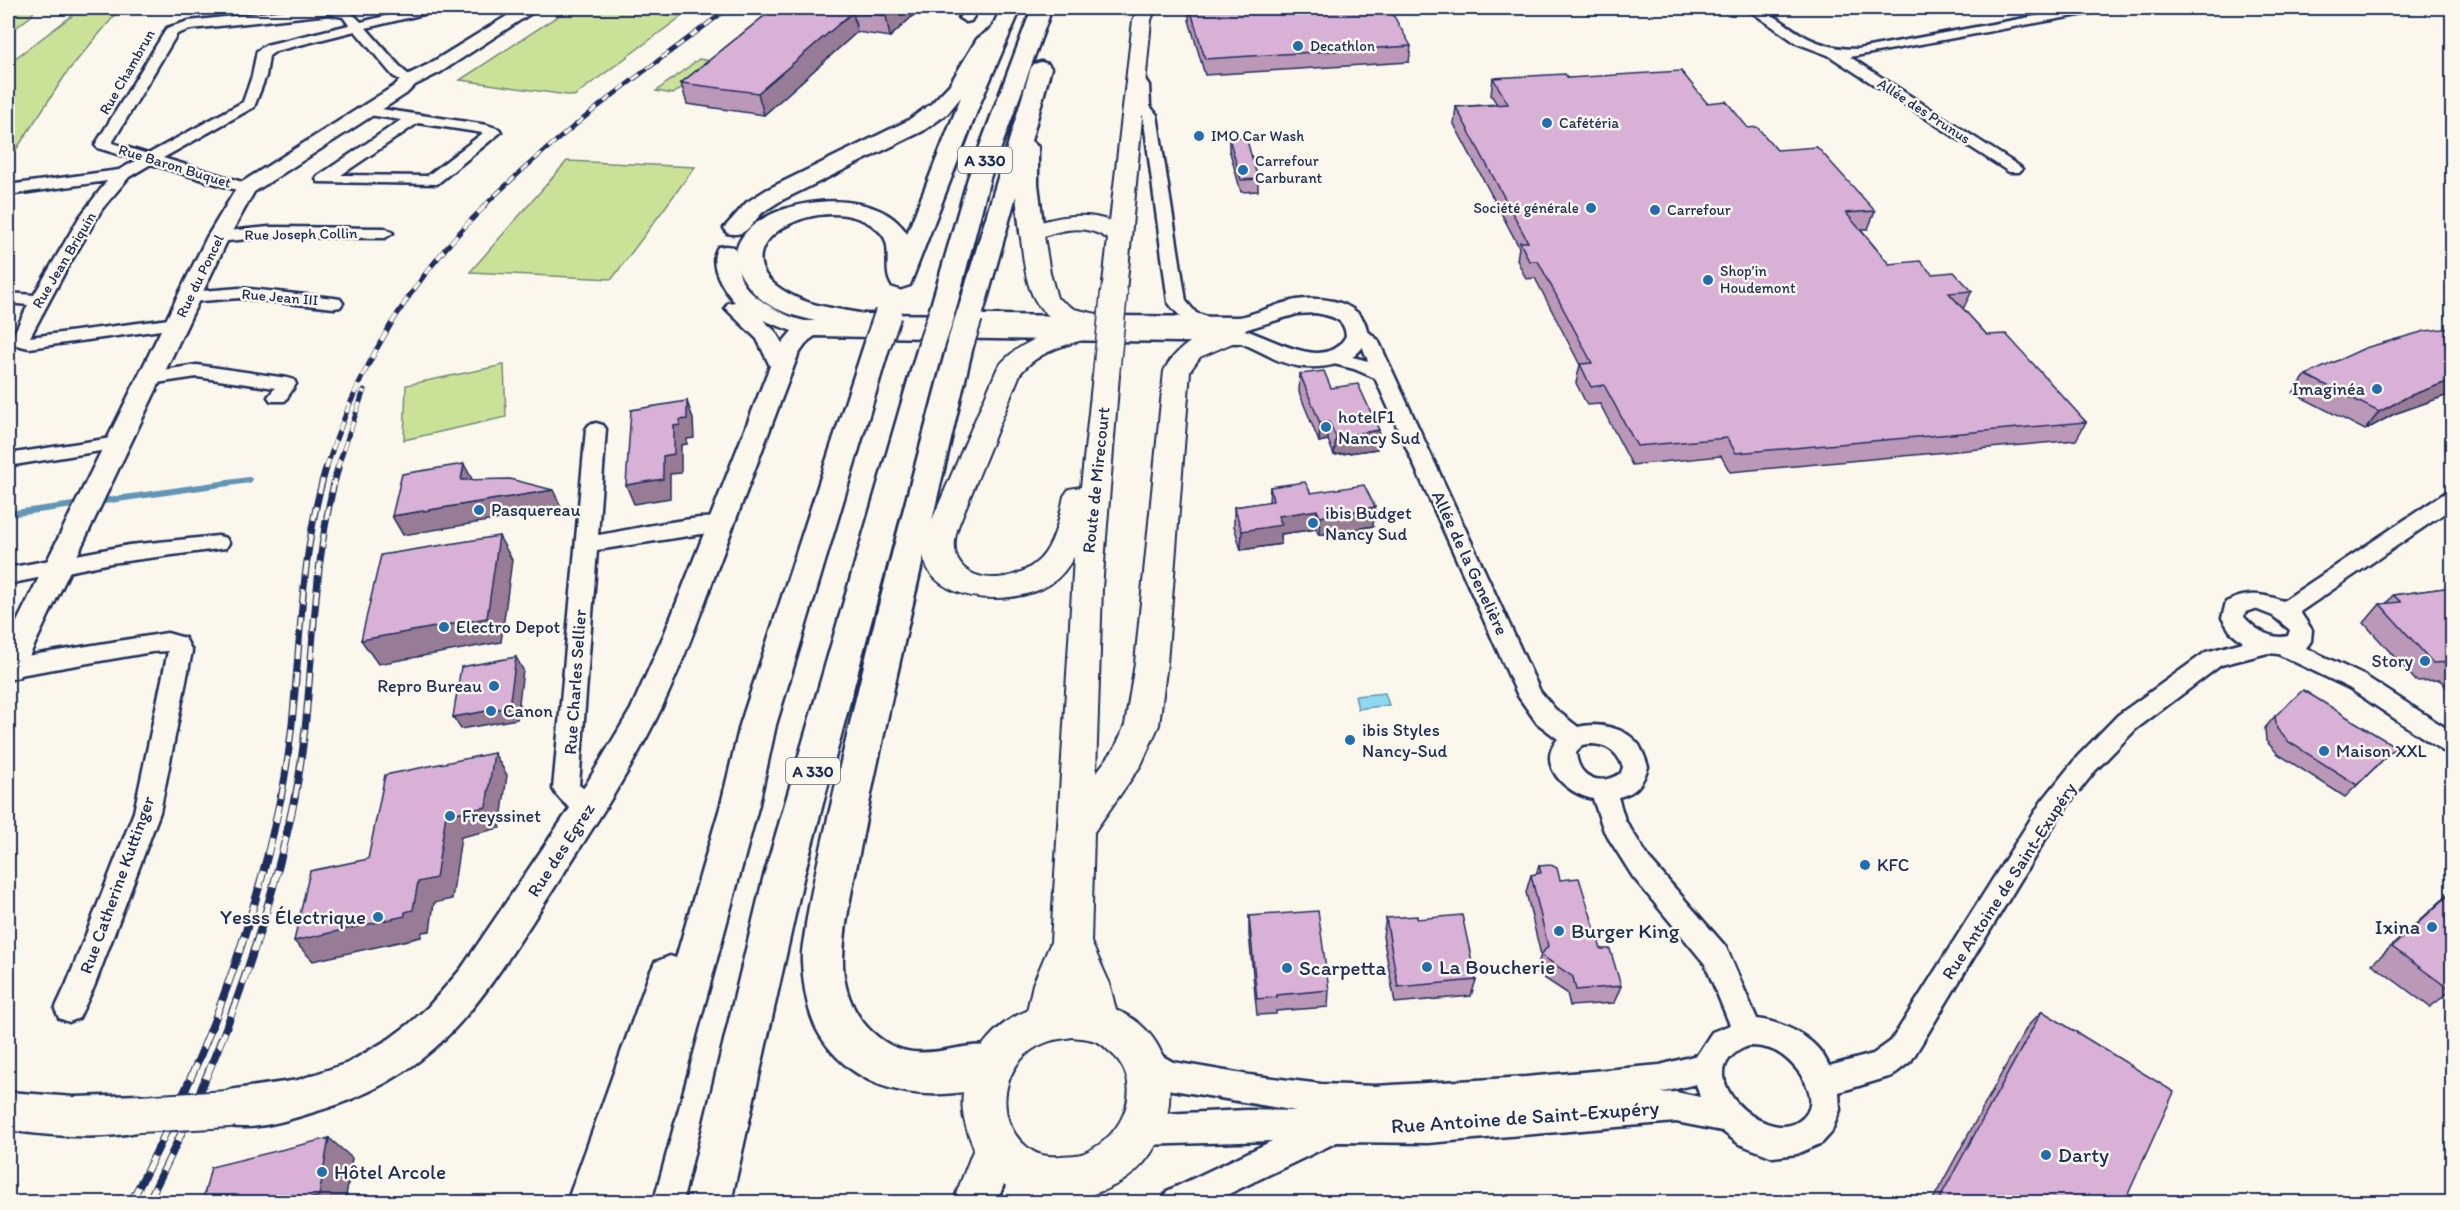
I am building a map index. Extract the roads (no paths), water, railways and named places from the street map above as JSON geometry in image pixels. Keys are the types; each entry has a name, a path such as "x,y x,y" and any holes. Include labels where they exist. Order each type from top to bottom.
{"highway":[{"name":"A 330","path":"628,1203 740,804 758,724 865,327 901,280 1011,8"},
{"name":"A 330","path":"708,1203 783,879 951,329 979,178 1042,8"},
{"path":"993,1065 936,1074 908,1073 888,1068 857,1047 836,1023 827,993 822,959 830,899 902,575 951,329 1020,134 1058,8"},
{"path":"726,252 732,233 755,207 804,179 880,146 939,109 959,87 984,43 1000,32"},
{"path":"1032,232 1025,162 1036,83"},
{"path":"865,327 794,306 764,289 754,277 748,263 748,247 754,237 770,223 799,212 834,207 864,210 884,220 895,234 899,246 901,280"},
{"path":"590,1203 653,1028 694,898 740,804"}],"main road":[{"name":"Route de Mirecourt","path":"1045,1023 1053,984 1071,942 1086,588 1119,236 1143,12"},
{"path":"1119,236 1101,224 1079,221 1054,224 1032,232 1038,273 1046,301 1066,315 1122,325"},
{"path":"1076,828 1129,755 1142,724 1151,663 1177,371 1180,363 1190,352 1219,330"},
{"path":"1081,333 1034,348 1014,362 1007,373 939,538 938,548 949,575 972,585 999,589 1040,578 1060,556 1068,536 1106,375"},
{"name":"Route de Mirecourt","path":"1071,942 1089,982 1099,1022"},
{"path":"1072,1018 1099,1022 1124,1036 1142,1059 1148,1075 1150,1094 1148,1112 1141,1130 1128,1149 1110,1165 1088,1175 1032,1190 1015,1167 996,1148 986,1129 982,1107 985,1086 993,1065 1007,1047 1025,1032 1045,1023 1072,1018"},
{"path":"975,1203 996,1148"}],"street":[{"path":"8,190 123,174 149,158 198,135 249,104 259,76 262,54 266,50 431,8"},
{"name":"Rue du Poncel","path":"8,668 218,237 246,188 407,86 409,81 435,68 531,8"},
{"path":"1752,8 1811,46 1834,53 1858,53 2096,8"},
{"name":"Rue Chambrun","path":"103,145 168,34 177,28 320,10 347,14 399,73 409,81"},
{"name":"Allée des Prunus","path":"1834,53 2014,169"},
{"path":"786,357 865,327 1081,333 1219,330 1249,323 1294,307 1322,307 1347,316 1356,325 1358,332 1356,344 1333,358 1298,359 1249,338 1219,330 1190,317 1177,302 1155,136 1150,115 1143,107 1142,85 1135,75"},
{"path":"368,111 415,118 487,129 494,132 431,181 324,179 415,118"},
{"name":"Rue Baron Buquet","path":"103,145 246,188"},
{"name":"Rue Jean Briquin","path":"123,174 107,189 37,301 21,338 22,341 29,343 177,323"},
{"name":"Rue Joseph Collin","path":"218,237 268,232 385,233"},
{"path":"726,252 727,278 738,292 760,310 812,329 1122,325 1219,330"},
{"path":"727,278 721,285 723,291 741,313 786,357"},
{"name":"Rue Jean III","path":"189,297 240,293 334,303"},
{"path":"8,298 37,301"},
{"path":"1273,314 1270,331 1275,351"},
{"path":"786,357 795,338 812,329"},
{"name":"Allée de la Genelière","path":"1358,332 1370,340 1383,375 1530,696 1546,716 1574,738"},
{"name":"Rue des Egrez","path":"9,1114 92,1117 272,1106 321,1093 381,1065 424,1035 444,1017 478,976 589,806 637,727 655,690 786,357"},
{"path":"1333,358 1361,365 1383,375"},
{"path":"150,378 197,370 287,384 278,397"},
{"name":"Rue Charles Sellier","path":"589,806 566,789 596,429"},
{"path":"8,460 118,443"},
{"path":"2284,612 2452,498"},
{"path":"585,545 721,524"},
{"path":"8,576 187,545 218,543"},
{"path":"2357,682 2284,612 2267,604 2246,602 2234,608 2233,618 2246,633 2357,682 2452,744"},
{"name":"Rue Antoine de Saint-Exupéry","path":"2214,658 2233,618"},
{"path":"2275,645 2293,645 2299,641 2301,630"},
{"name":"Rue Catherine Kuttinger","path":"8,668 152,643 177,644 180,651 147,812 80,987 69,1009"},
{"name":"Rue Antoine de Saint-Exupéry","path":"1823,1082 1881,1066 1901,1051 2051,808 2086,764 2127,722 2214,658 2275,645"},
{"path":"1589,734 1607,736 1623,745 1635,766 1631,780 1620,788 1603,791 1574,780 1563,765 1563,750 1574,738 1589,734"},
{"path":"1603,791 1613,824 1642,869 1716,956 1748,1032"},
{"path":"1748,1032 1765,1033 1782,1039 1798,1049 1817,1070 1823,1082 1826,1098 1825,1112 1819,1125 1809,1134 1795,1140 1779,1141 1761,1138 1743,1129 1728,1117 1712,1092 1708,1066 1717,1046 1736,1034 1748,1032"},
{"name":"Rue Antoine de Saint-Exupéry","path":"1142,1059 1167,1075 1238,1088 1321,1099 1375,1101 1526,1092 1660,1079 1708,1066"},
{"name":"Rue Antoine de Saint-Exupéry","path":"1141,1130 1247,1125 1428,1128 1662,1107 1692,1108 1728,1117"},
{"path":"1178,1203 1335,1126"}],"water":[{"path":"1385,693 1389,705 1358,709 1355,696"}],"waterway":[{"path":"97,502 249,480"},
{"path":"8,514 81,504"}],"railway":[{"path":"482,208 571,128 729,8"},
{"path":"326,469 353,396 388,328 432,265 484,207"},
{"path":"337,469 364,390"},
{"path":"281,798 293,716 309,549 326,468"},
{"path":"295,798 302,757 322,550 328,509 338,468"},
{"path":"131,1202 179,1104 221,1004 255,902 281,796"},
{"path":"148,1202 195,1104 235,1004 269,901 295,796"}],"place":[{"name":"Decathlon","path":"1298,46"},
{"name":"Cafétéria","path":"1547,123"},
{"name":"IMO Car Wash","path":"1199,136"},
{"name":"Carrefour Carburant","path":"1243,170"},
{"name":"Société générale","path":"1591,208"},
{"name":"Carrefour","path":"1655,210"},
{"name":"Shop’in Houdemont","path":"1708,280"},
{"name":"Imaginéa","path":"2377,389"},
{"name":"hotelF1 Nancy Sud","path":"1326,427"},
{"name":"Pasquereau","path":"479,510"},
{"name":"ibis Budget Nancy Sud","path":"1313,523"},
{"name":"Electro Depot","path":"444,627"},
{"name":"Story","path":"2425,661"},
{"name":"Repro Bureau","path":"494,686"},
{"name":"Canon","path":"491,711"},
{"name":"ibis Styles Nancy-Sud","path":"1350,740"},
{"name":"Maison XXL","path":"2324,751"},
{"name":"Freyssinet","path":"450,816"},
{"name":"KFC","path":"1865,865"},
{"name":"Yesss Électrique","path":"378,917"},
{"name":"Ixina","path":"2432,927"},
{"name":"Burger King","path":"1559,931"},
{"name":"La Boucherie","path":"1427,967"},
{"name":"Scarpetta","path":"1287,968"},
{"name":"Darty","path":"2046,1155"},
{"name":"Hôtel Arcole","path":"322,1172"}]}
